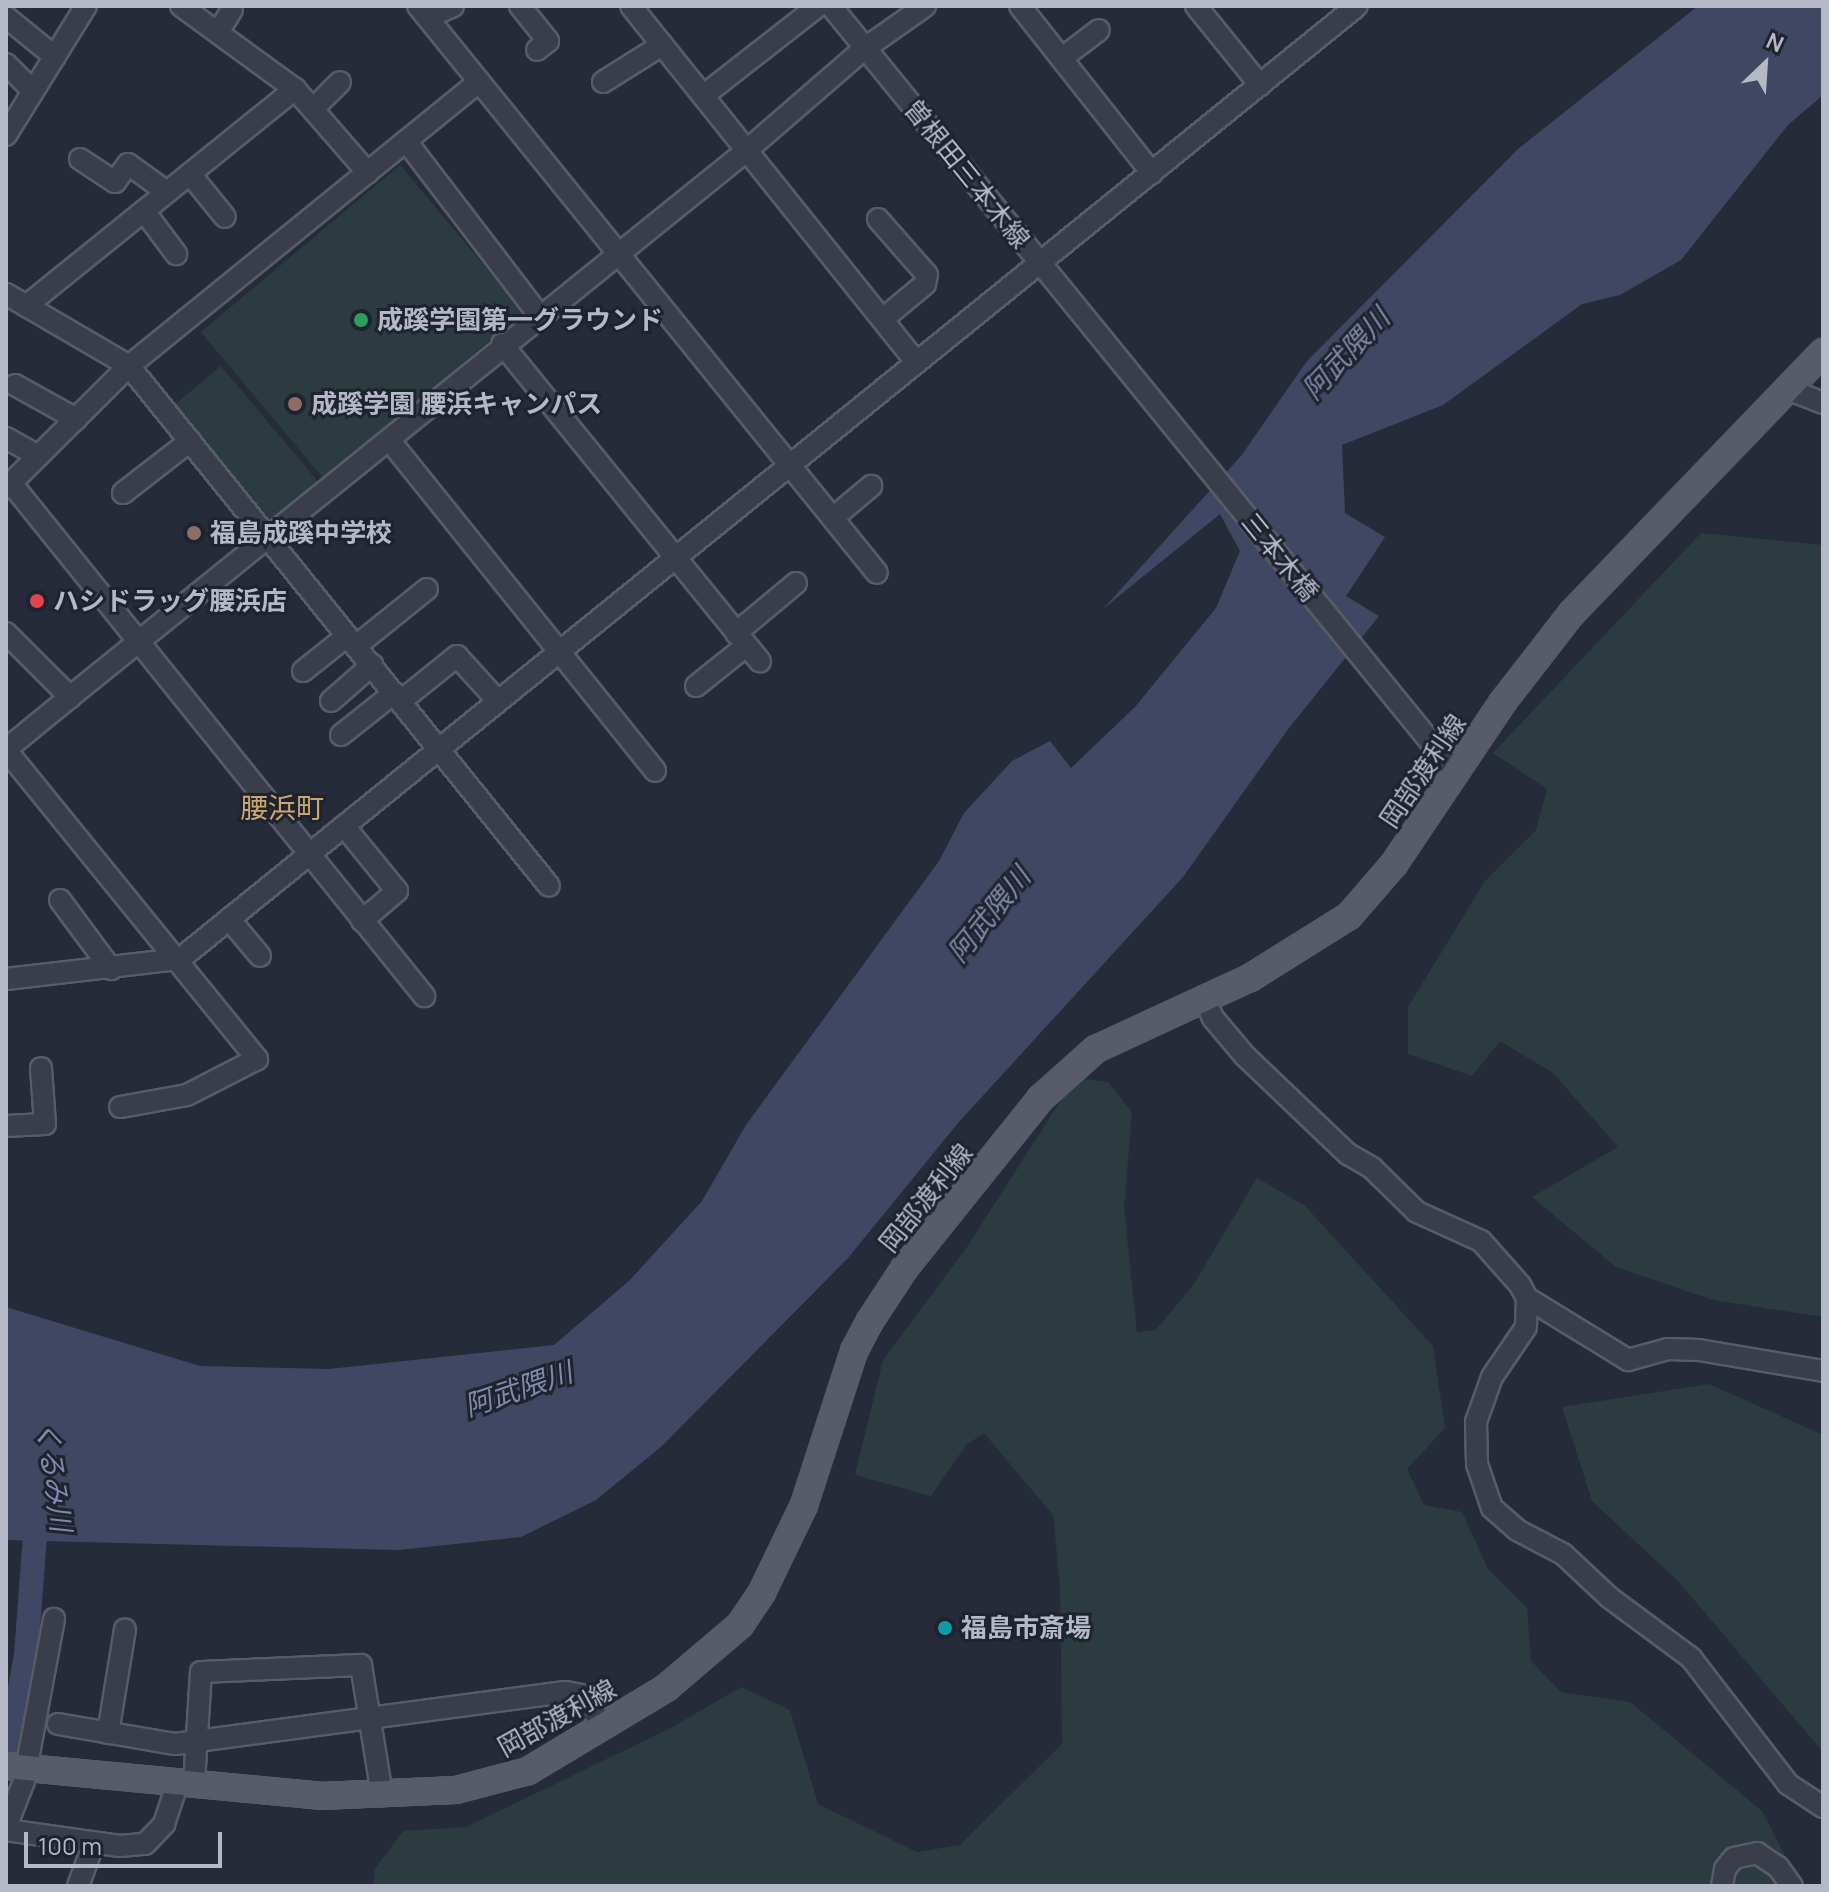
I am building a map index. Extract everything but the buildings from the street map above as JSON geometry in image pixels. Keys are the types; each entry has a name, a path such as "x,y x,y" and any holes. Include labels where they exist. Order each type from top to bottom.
{"main road":[{"name":"岡部渡利線","path":"16,1768 321,1796 456,1790 528,1771 666,1688 740,1625 780,1562 804,1505 854,1351 870,1321 904,1269 1041,1098 1096,1049 1309,946 1349,916 1394,864 1455,772 1571,614 1823,352"}],"street":[{"path":"6,135 86,6"},
{"path":"181,6 295,89 368,173"},
{"path":"453,6 424,11 616,254 877,573"},
{"path":"520,6 548,41 537,50"},
{"path":"631,6 917,363"},
{"path":"703,96 818,6"},
{"name":"曽根田三本木線","path":"831,6 1104,341"},
{"path":"120,1107 187,1095 257,1059 180,959 8,755 9,747 271,539 502,344 745,152 864,49 925,6"},
{"path":"1020,6 1152,173"},
{"path":"1196,6 1260,85"},
{"path":"6,979 180,959 1357,6"},
{"path":"218,32 232,10"},
{"path":"6,17 55,57"},
{"path":"1062,58 1099,30"},
{"path":"603,82 662,45"},
{"path":"6,64 33,91"},
{"path":"313,109 340,82"},
{"path":"424,996 139,642 8,486 129,366 478,82"},
{"path":"26,306 295,89"},
{"path":"406,141 539,315"},
{"path":"80,159 115,182 128,164 167,192"},
{"path":"190,174 225,217"},
{"path":"144,211 176,254"},
{"path":"878,219 927,275 925,284 883,319"},
{"path":"6,294 129,366 549,886"},
{"name":"三本木橋","path":"1104,341 1455,772"},
{"path":"502,344 679,556 760,662"},
{"path":"15,385 76,419"},
{"path":"1787,389 1823,403"},
{"path":"6,438 38,456"},
{"path":"123,493 190,441"},
{"path":"390,441 655,771"},
{"path":"833,518 871,486"},
{"path":"696,686 796,583"},
{"path":"303,671 427,589"},
{"path":"6,633 70,697"},
{"path":"341,735 457,656 498,701"},
{"path":"331,701 372,665"},
{"path":"344,826 397,891 362,921"},
{"path":"60,900 111,969"},
{"path":"229,919 260,956"},
{"path":"1204,997 1213,1018 1245,1056 1292,1102 1372,1168 1405,1204 1487,1245 1527,1298 1628,1360 1668,1349 1699,1350 1823,1371"},
{"path":"6,1126 45,1124 41,1068"},
{"path":"1527,1298 1526,1327 1492,1377 1476,1422 1477,1464 1488,1503 1517,1530 1563,1554 1610,1598 1691,1658 1788,1784 1823,1807"},
{"path":"54,1619 16,1768 6,1828 94,1843 145,1844 164,1824 186,1783 198,1742 201,1672 361,1665 382,1795"},
{"path":"108,1733 125,1629"},
{"path":"58,1724 175,1744 371,1721 566,1692 581,1695 604,1726"},
{"path":"78,1886 94,1843"},
{"path":"1722,1886 1725,1869 1734,1858 1757,1853 1778,1867 1792,1886"}],"shaded area":[{"name":"成蹊学園第一グラウンド","path":"400,165 523,312 324,479 201,332"},
{"path":"221,366 320,484 273,523 174,405"},
{"path":"1701,533 1823,545 1823,1317 1713,1300 1616,1267 1532,1197 1618,1147 1553,1073 1500,1041 1472,1076 1408,1054 1408,1007 1485,881 1536,830 1547,789 1493,753"},
{"path":"1075,1078 1108,1082 1132,1112 1124,1208 1137,1332 1156,1330 1194,1284 1257,1178 1305,1206 1433,1346 1445,1428 1407,1469 1424,1505 1462,1512 1488,1569 1527,1608 1531,1661 1561,1692 1630,1702 1762,1811 1800,1886 374,1886 374,1870 403,1831 466,1827 671,1728 741,1687 790,1710 818,1804 917,1852 960,1845 1062,1744 1060,1584 1053,1515 984,1433 966,1445 931,1496 855,1475 883,1360 967,1247"},
{"path":"1709,1384 1823,1435 1823,1752 1678,1581 1592,1501 1562,1407"}],"water":[{"name":"阿武隈川","path":"1698,6 1823,6 1823,95 1788,125 1681,260 1620,295 1582,304 1443,405 1342,445 1345,513 1385,537 1346,596 1379,616 1289,728 1183,877 958,1123 848,1258 662,1446 596,1500 521,1537 398,1550 6,1540 6,1307 200,1366 329,1369 554,1345 630,1280 702,1201 746,1125 939,861 964,813 1012,761 1050,741 1071,768 1135,707 1216,608 1240,551 1220,514 1103,609 1241,456 1307,361 1518,149"}],"waterway":[{"name":"くるみ川","path":"6,1765 26,1655 35,1536 31,1511"}],"place":[{"name":"成蹊学園第一グラウンド","path":"361,320"},
{"name":"成蹊学園 腰浜キャンパス","path":"295,404"},
{"name":"福島成蹊中学校","path":"194,533"},
{"name":"ハシドラッグ腰浜店","path":"37,601"},
{"name":"福島市斎場","path":"945,1628"}],"district":[{"name":"腰浜町","path":"282,807"}]}
